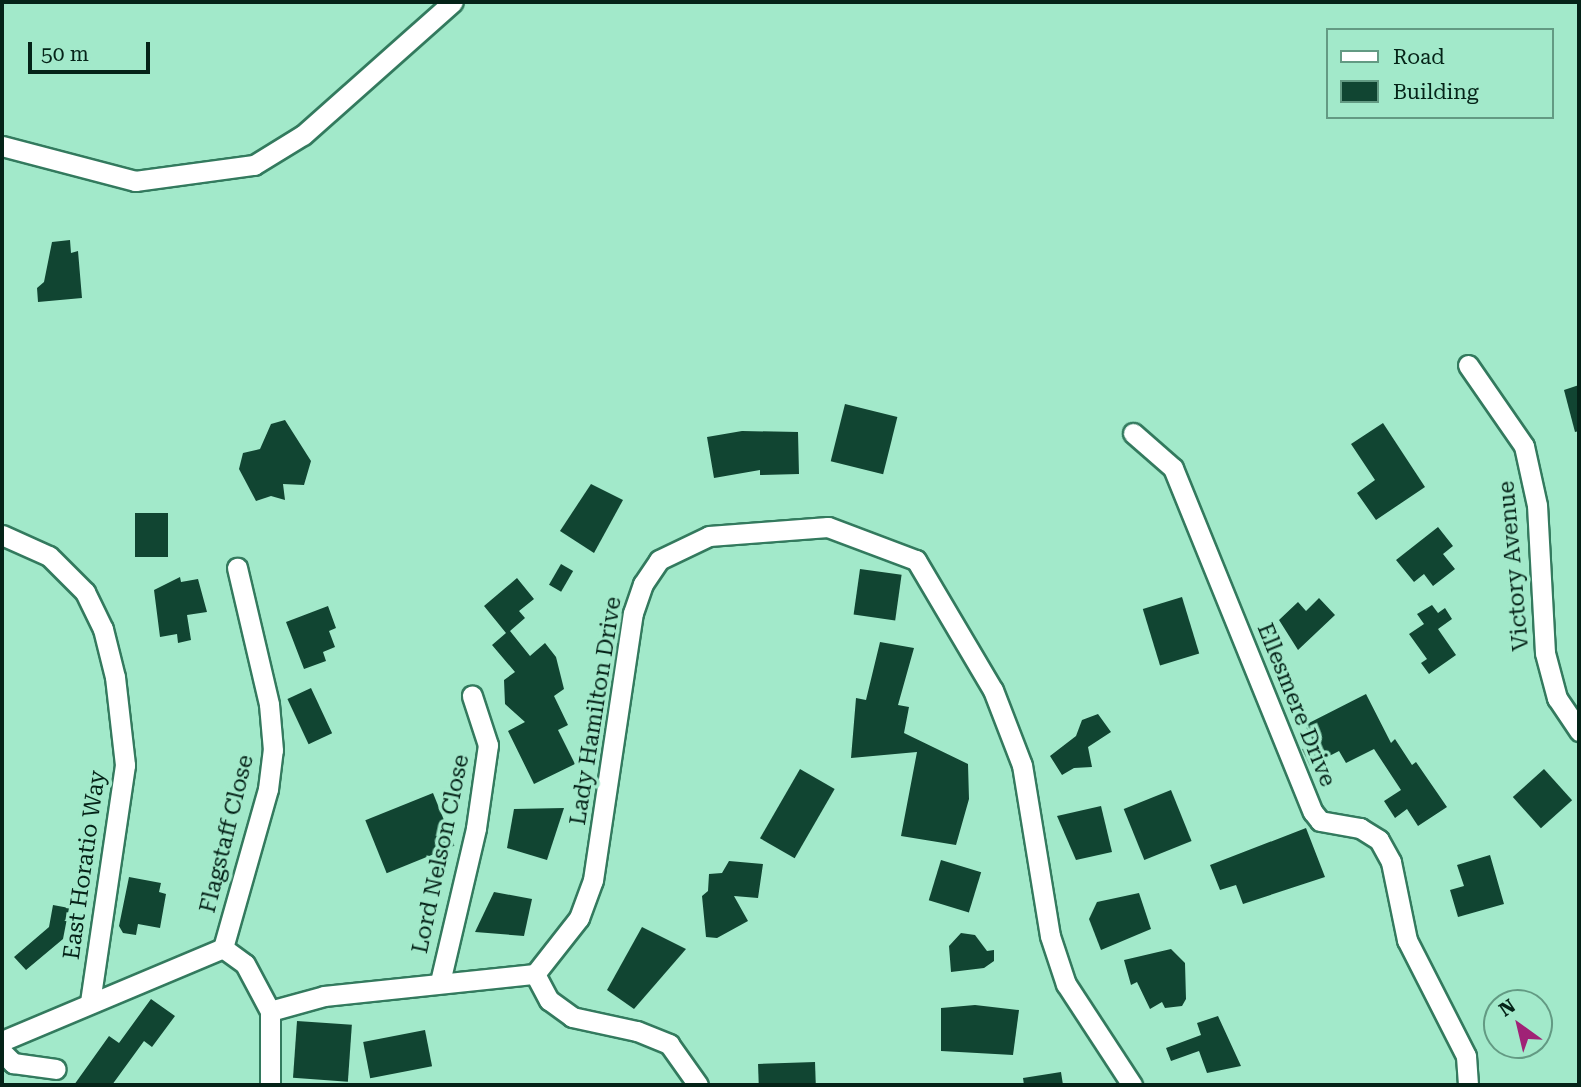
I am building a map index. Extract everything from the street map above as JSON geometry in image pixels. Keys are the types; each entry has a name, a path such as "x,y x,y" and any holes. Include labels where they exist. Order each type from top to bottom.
{"street":[{"path":"2,146 135,181 254,165 303,135 453,2"},
{"name":"Victory Avenue","path":"1468,365 1524,446 1538,505 1545,653 1557,698 1579,732"},
{"name":"Ellesmere Drive","path":"1133,433 1173,468 1313,812 1320,821 1360,828 1379,840 1391,862 1407,940 1466,1056 1468,1085"},
{"name":"Lady Hamilton Drive","path":"535,974 579,918 593,880 634,613 643,584 659,560 709,536 828,527 916,560 993,690 1022,765 1049,936 1066,984 1132,1085"},
{"name":"East Horatio Way","path":"2,534 49,556 85,592 103,628 115,677 125,765 90,1002"},
{"name":"Flagstaff Close","path":"222,947 268,789 273,750 269,704 237,568"},
{"name":"Lord Nelson Close","path":"440,982 476,828 488,745 472,696"},
{"path":"2,1041 222,947 245,964 270,1010 270,1085"},
{"path":"270,1010 324,996 535,974 549,1000 572,1017 637,1031 669,1044 698,1085"},
{"path":"2,1052 13,1063 56,1069"}],"building":[{"path":"70,240 71,253 78,251 82,298 38,302 37,288 44,282 52,242"},
{"path":"1579,385 1579,431 1575,432 1564,390"},
{"path":"845,404 897,417 883,474 831,461"},
{"path":"285,420 311,461 304,485 283,484 285,500 271,496 256,501 239,469 243,453 260,449 271,424"},
{"path":"1383,423 1425,487 1376,520 1357,493 1375,480 1351,444"},
{"path":"742,431 798,432 799,474 760,475 760,470 714,478 707,437"},
{"path":"591,484 623,500 594,553 560,531"},
{"path":"135,513 168,513 168,557 135,557"},
{"path":"1438,527 1453,546 1443,554 1455,569 1433,586 1424,574 1414,582 1396,560"},
{"path":"561,564 573,571 561,592 549,585"},
{"path":"860,569 902,575 895,620 854,615"},
{"path":"180,577 181,582 198,579 207,612 187,615 191,640 178,643 177,634 160,637 154,590"},
{"path":"517,578 534,599 519,611 525,618 510,631 530,656 545,643 556,657 564,689 554,696 568,725 558,730 575,764 534,784 508,731 525,722 505,704 504,680 515,672 492,645 506,633 484,606"},
{"path":"1182,597 1199,653 1160,665 1143,609"},
{"path":"1319,598 1335,615 1298,650 1279,620 1298,602 1306,611"},
{"path":"1432,605 1438,613 1445,608 1452,619 1438,629 1456,655 1429,674 1421,663 1427,659 1409,634 1424,624 1417,614"},
{"path":"328,606 336,628 329,631 335,647 323,652 326,661 304,669 286,622"},
{"path":"880,642 914,648 898,705 909,707 904,733 968,764 969,799 956,845 901,836 917,752 851,758 856,698 866,700"},
{"path":"311,688 332,733 309,744 287,699"},
{"path":"1366,694 1391,743 1395,739 1412,765 1416,762 1447,807 1418,826 1407,809 1395,818 1384,801 1401,790 1374,749 1346,763 1339,751 1310,766 1302,749 1314,743 1305,725"},
{"path":"1098,714 1111,732 1088,747 1092,767 1074,768 1062,775 1050,756 1076,736 1082,720"},
{"path":"800,769 835,789 795,858 760,838"},
{"path":"1544,769 1572,800 1541,828 1513,797"},
{"path":"1171,790 1192,841 1144,860 1124,809"},
{"path":"433,793 454,846 387,873 365,820"},
{"path":"1101,806 1112,852 1076,860 1057,816"},
{"path":"564,808 547,860 507,848 514,809"},
{"path":"1306,828 1325,877 1243,904 1236,885 1220,890 1210,865"},
{"path":"1490,855 1504,904 1458,917 1450,890 1464,886 1457,865"},
{"path":"941,860 981,872 969,912 929,900"},
{"path":"729,861 763,864 758,898 734,896 748,921 717,938 706,937 702,896 708,891 709,874 722,873"},
{"path":"129,877 161,883 159,892 166,894 160,928 138,924 136,935 123,933 119,926"},
{"path":"494,892 532,899 524,936 475,932"},
{"path":"1139,893 1151,929 1101,950 1089,919 1097,902"},
{"path":"53,905 69,908 63,939 26,970 14,957 49,927"},
{"path":"642,927 686,949 634,1009 607,990"},
{"path":"961,933 975,935 987,951 994,950 994,961 984,968 951,972 949,946"},
{"path":"1171,949 1185,963 1186,999 1182,1006 1165,1008 1162,1002 1150,1009 1137,982 1131,985 1124,960"},
{"path":"151,999 175,1016 152,1047 144,1041 112,1085 74,1085 109,1036 119,1043"},
{"path":"975,1005 1019,1010 1013,1055 941,1051 941,1008"},
{"path":"1218,1016 1241,1066 1207,1073 1199,1051 1171,1061 1166,1048 1201,1035 1197,1023"},
{"path":"297,1021 352,1025 348,1082 293,1078"},
{"path":"425,1030 432,1066 370,1078 363,1042"},
{"path":"815,1062 816,1085 759,1085 758,1064"},
{"path":"1061,1072 1063,1085 1024,1085 1023,1078"}]}
